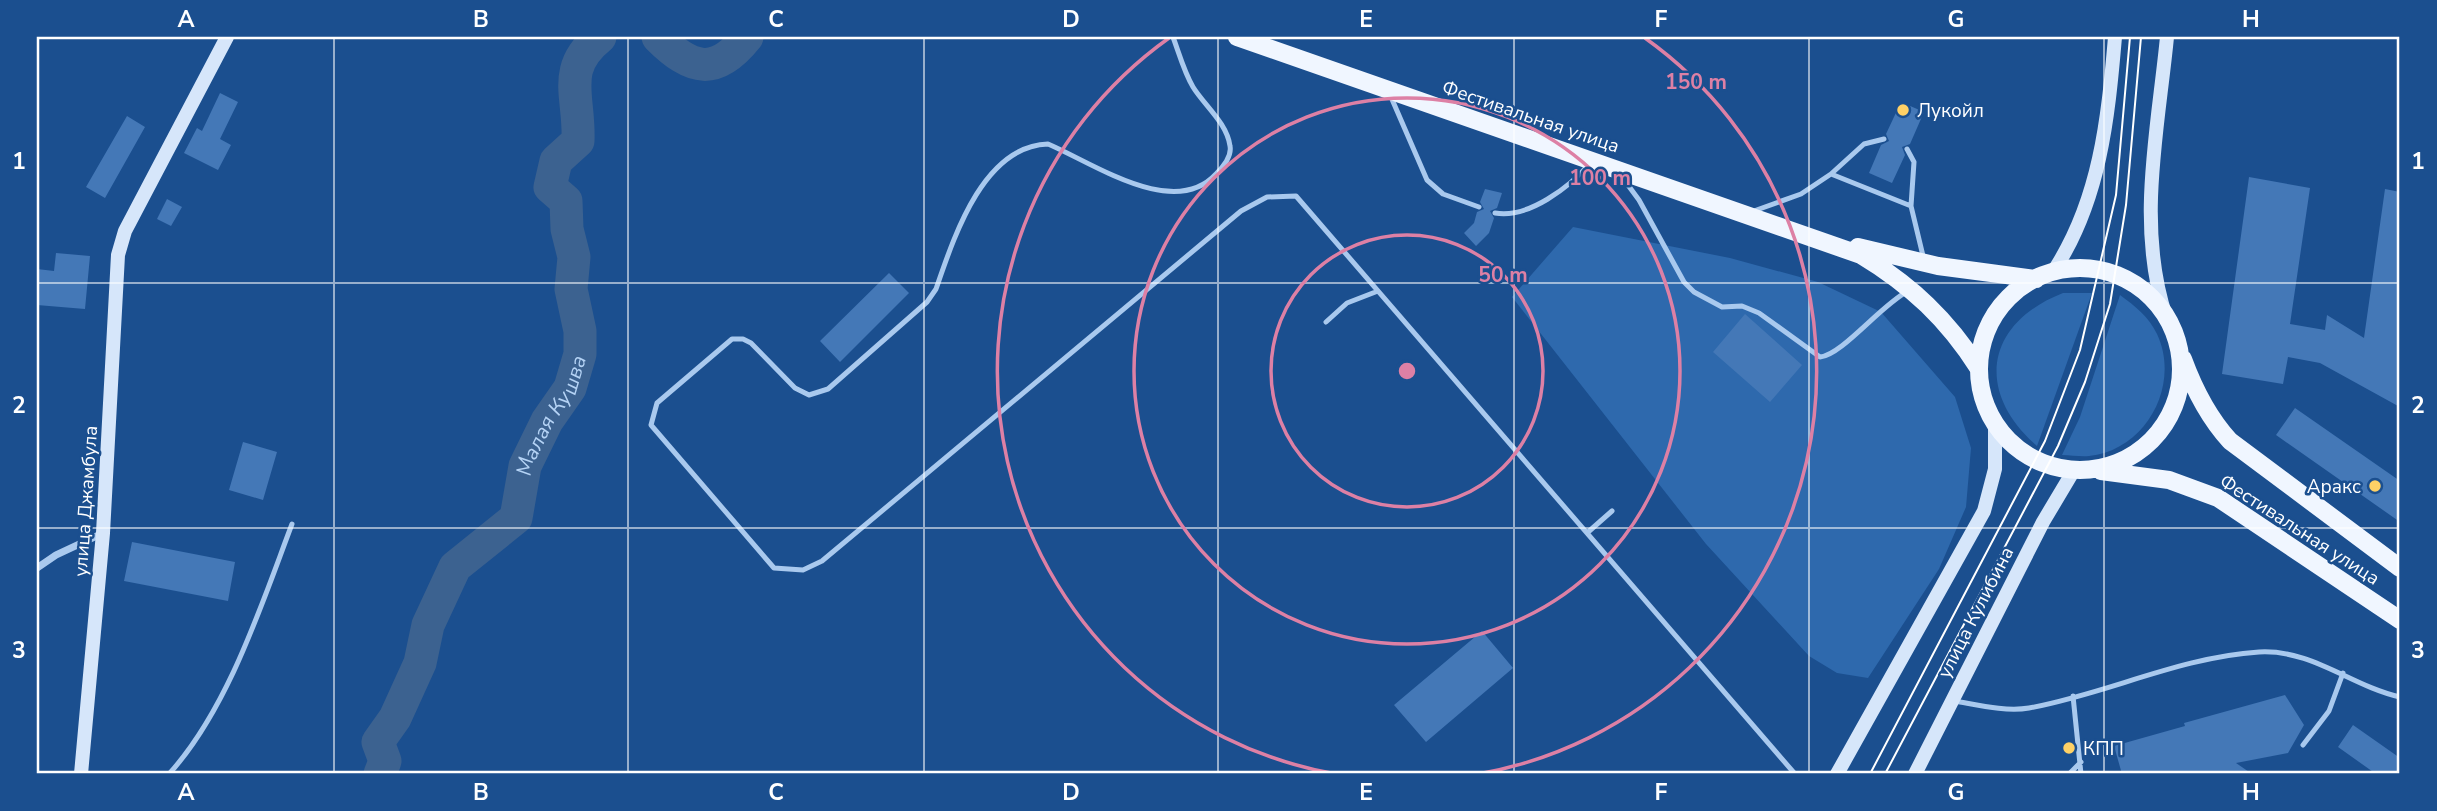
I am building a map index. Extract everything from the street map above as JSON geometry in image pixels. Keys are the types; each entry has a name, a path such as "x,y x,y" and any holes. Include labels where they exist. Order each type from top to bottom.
{"main road":[{"name":"Фестивальная улица","path":"1237,37 1861,255 1912,289 1953,330 1979,369"},
{"name":"Фестивальная улица","path":"1811,236 1925,263 2036,279"},
{"path":"2079,269 2113,274 2141,290 2166,317 2178,346 2179,386 2163,425 2139,451 2116,463 2082,470 2048,465 2025,454 1995,425 1982,395 1979,369 1982,346 1994,316 2008,298 2036,279 2053,272 2079,269"},
{"name":"Фестивальная улица","path":"2178,346 2198,394 2216,426 2230,441 2307,502 2400,568"},
{"name":"Фестивальная улица","path":"2082,470 2169,480 2218,498 2400,620"}],"street":[{"name":"улица Джамбула","path":"80,774 103,533 118,255 125,232 227,37"},
{"path":"2053,272 2077,231 2096,180 2110,93 2115,37"},
{"path":"2166,317 2155,280 2149,211 2167,37"},
{"path":"1837,774 1984,511 1995,469 1995,425"},
{"name":"улица Кулибина","path":"1915,774 2043,522 2082,470"},
{"path":"37,568 56,555 103,533"}],"lane":[{"path":"1173,37 1192,85 1226,132 1230,147 1227,160 1210,181 1192,190 1158,192 1048,144 1028,144 1007,159 974,196 936,289 927,302 828,389 809,395 795,388 751,343 743,339 732,339 657,403 651,425 774,568 803,570 822,561 1255,201 1266,197 1296,196 1795,774"},
{"path":"1389,91 1427,180 1443,194 1479,207"},
{"path":"1747,213 1801,194 1831,174 1864,144 1884,139"},
{"path":"1907,149 1914,162 1912,206 1925,263"},
{"path":"1495,213 1508,215 1562,189 1579,177 1593,160"},
{"path":"1614,167 1639,200 1684,282 1694,292 1722,307 1742,306 1759,313 1820,357 1835,354 1871,317 1912,289"},
{"path":"1831,174 1912,206"},
{"path":"1326,322 1347,303 1378,291"},
{"path":"1587,533 1612,511"},
{"path":"169,774 184,758 216,702 257,615 292,524"},
{"path":"1952,700 1992,707 2027,708 2133,678 2258,652 2304,658 2400,697"},
{"path":"2303,745 2329,711 2343,673"},
{"path":"2073,696 2081,774"},
{"path":"2069,774 2081,762"}],"shaded area":[{"path":"1573,227 1730,258 1818,282 1881,312 1955,397 1971,448 1966,507 1939,569 1868,678 1837,673 1809,656 1706,544 1512,297"},
{"path":"2063,293 2092,293 2037,446 2017,425 2004,403 1997,381 1997,360 2004,340 2018,322 2037,306"},
{"path":"2120,295 2146,317 2157,334 2165,374 2161,393 2142,428 2127,442 2109,451 2089,456 2062,455 2080,417"}],"building":[{"path":"220,93 238,102 220,139 231,145 218,170 184,153 197,128 202,131"},
{"path":"1901,102 1924,112 1910,144 1902,147 1905,155 1892,183 1869,173 1881,145 1889,141 1886,134"},
{"path":"127,116 145,127 105,198 86,187"},
{"path":"2249,177 2310,188 2290,324 2325,330 2327,315 2364,338 2385,189 2400,192 2398,406 2320,363 2288,357 2283,384 2222,374"},
{"path":"1485,189 1502,193 1497,208 1490,211 1494,218 1489,233 1476,246 1464,233 1474,223 1477,212 1484,209 1480,202"},
{"path":"167,199 182,207 171,226 157,219"},
{"path":"56,253 90,256 85,309 37,305 37,269 54,271"},
{"path":"889,273 909,293 840,362 820,341"},
{"path":"1745,314 1802,365 1770,402 1713,352"},
{"path":"2295,408 2400,481 2400,522 2276,435"},
{"path":"243,442 277,452 263,500 229,490"},
{"path":"132,542 235,562 228,601 124,581"},
{"path":"1482,631 1513,668 1426,742 1394,705"},
{"path":"2285,695 2304,725 2288,753 2236,763 2252,774 2122,774 2114,746"},
{"path":"2353,725 2400,758 2400,774 2376,774 2338,747"}],"waterway":[{"name":"Малая Кушва","path":"380,774 385,761 378,742 395,718 420,663 428,625 455,567 516,518 525,466 547,421 570,388 580,354 580,331 571,289 574,257 567,229 566,201 550,187 556,161 578,141 576,72 580,60 600,37"},
{"name":"Малая Кушва","path":"658,37 682,57 704,64 725,58 747,37"}],"tram line":[{"path":"1870,774 2045,441 2080,350 2116,195 2130,37"},
{"path":"1885,774 2058,446 2085,382 2110,304 2126,205 2141,37"}],"place":[{"name":"Лукойл","path":"1903,110"},
{"name":"Аракс","path":"2375,486"},
{"name":"КПП","path":"2069,748"}]}
